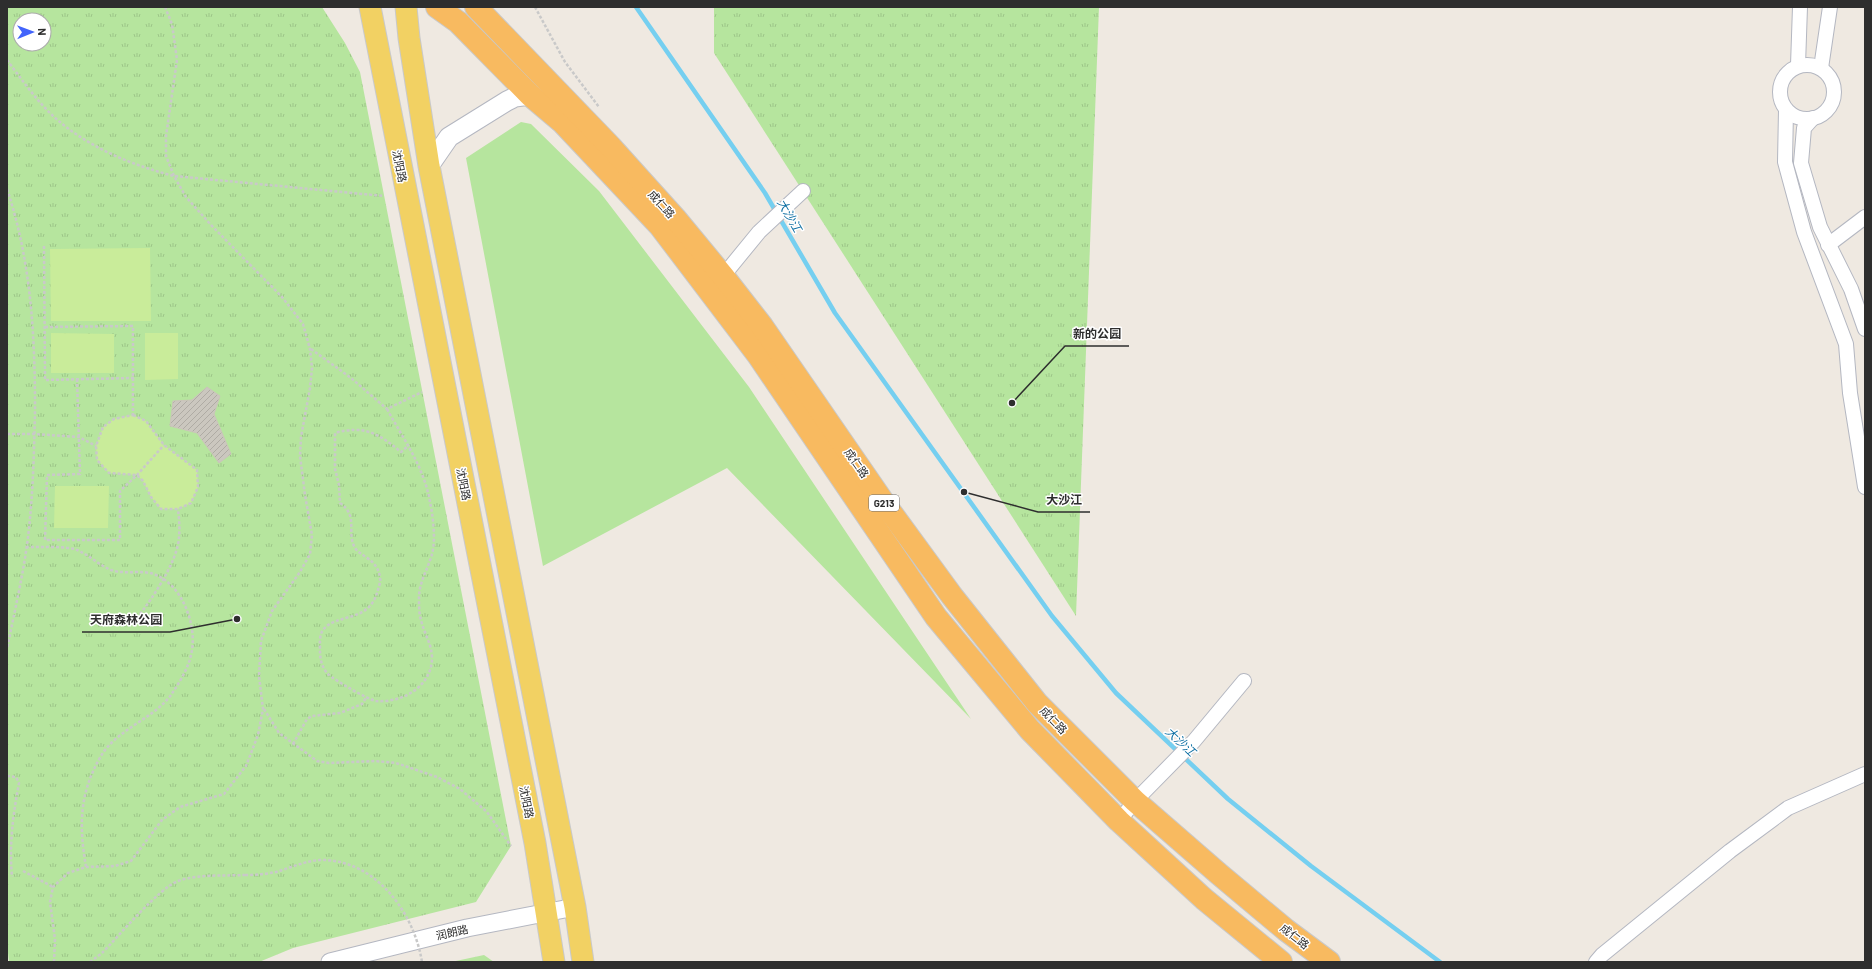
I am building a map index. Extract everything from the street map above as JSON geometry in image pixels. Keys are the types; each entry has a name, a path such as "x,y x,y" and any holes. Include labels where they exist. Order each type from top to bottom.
{"highway":[{"name":"成仁路","path":"437,7 458,22 530,95 562,122 660,226 758,355 936,617 1030,730 1119,821 1204,899 1281,962"},
{"name":"成仁路","path":"476,7 611,147 675,218 723,276 762,326 884,503 995,651 1038,703 1134,800 1286,930 1329,962"}],"main road":[{"name":"沈阳路","path":"370,7 547,912 554,962"},
{"path":"406,7 409,38 428,166 575,907 583,962"},
{"path":"428,166 448,137 507,101 515,97 530,95"}],"street":[{"path":"1798,65 1800,7"},
{"path":"1820,68 1830,7"},
{"path":"1813,118 1797,117 1786,110 1782,103 1780,88 1786,74 1798,65 1806,64 1820,68 1832,80 1834,96 1827,110 1813,118 1804,128 1801,163 1820,227 1851,289 1865,329"},
{"path":"1786,110 1785,162 1806,238 1846,344 1850,393 1865,487"},
{"path":"723,276 758,232 803,191"},
{"path":"1828,245 1865,217"},
{"path":"1119,821 1134,800 1194,741 1244,682"},
{"path":"1596,962 1730,851 1788,808 1865,774"},
{"name":"润朗路","path":"330,962 467,928 575,907"}],"path":[{"path":"54,962 55,939 50,902 53,887 68,873 86,867 115,866 131,861 162,820 180,807 224,794 246,766 258,736 263,709 259,676 261,641 272,611 300,572 310,554 312,535 304,495 300,450 312,368 310,349 303,324 282,297 211,225 186,196 174,176 166,156 166,136 177,60 172,24 165,7"},
{"path":"534,7 565,62 601,110"},
{"path":"7,60 51,114 78,135 145,169 174,176 384,196"},
{"path":"7,190 25,258 31,297 35,353 34,487 26,547 7,649"},
{"path":"44,246 45,380 134,378"},
{"path":"45,327 133,326 133,415"},
{"path":"310,349 351,378 387,409 421,467 430,500 433,522 433,553 422,580 419,598 421,621 427,633 432,659 426,680 409,694 392,700 376,701 366,698 328,674 322,665 320,653 320,641 323,631 330,624 352,617 369,606 376,598 380,578 375,566 369,558 355,548 352,536 352,525 347,508 340,503 339,484 335,469 335,433 360,429 373,433 388,441 401,452 408,446"},
{"path":"77,379 80,474 47,475 45,540 120,540 120,491 137,475 164,445"},
{"path":"387,409 422,392"},
{"path":"133,415 146,421 164,445 197,470 198,487 191,503 178,509 161,509 151,497 143,481 137,475 109,473 97,460 96,446 102,427 114,419 133,415"},
{"path":"7,434 79,437 96,446"},
{"path":"137,618 153,597 164,578 179,538 178,509"},
{"path":"26,547 76,549 112,570 154,574 164,578 174,587 186,606 192,630 191,654 182,677 170,696 149,716 124,732 102,754 88,781 82,810 81,839 86,867"},
{"path":"293,744 307,719 312,716 340,713 362,704 366,698"},
{"path":"263,709 279,733 317,761 329,763 374,761 396,763 437,777 460,789 487,812 511,846"},
{"path":"7,776 9,775 16,777 19,783 11,824 10,857 12,877"},
{"path":"90,962 102,953 164,889 178,882 204,877 276,872 319,860 336,861 353,866 373,877 390,894 403,912 416,937 422,962"},
{"path":"23,871 53,887"}],"green space":[{"path":"7,7 322,7 345,43 360,72 511,846 476,902 293,948 259,962 9,962 7,944"},
{"path":"714,7 1099,7 1076,616 714,53"},
{"path":"521,122 531,124 599,191 749,387 971,719 727,468 543,566 466,158"},
{"path":"150,248 151,321 51,321 50,249"},
{"path":"51,333 114,334 114,373 51,373"},
{"path":"145,333 178,333 178,379 145,380"},
{"path":"133,415 146,421 164,445 197,470 198,487 191,503 178,509 161,509 151,497 143,481 137,475 109,473 97,460 96,446 103,427 114,419"},
{"path":"55,486 109,486 108,528 54,528"},
{"path":"484,955 494,962 451,962"}],"building":[{"path":"207,387 220,396 214,414 231,454 219,463 197,433 170,426 173,401 192,400"}],"waterway":[{"name":"大沙江","path":"636,7 765,193 835,313 1052,616 1116,693 1228,799 1311,866 1440,962"}],"place":[{"name":"新的公园","path":"1012,403"},
{"name":"大沙江","path":"964,492"},
{"name":"天府森林公园","path":"237,619"}]}
